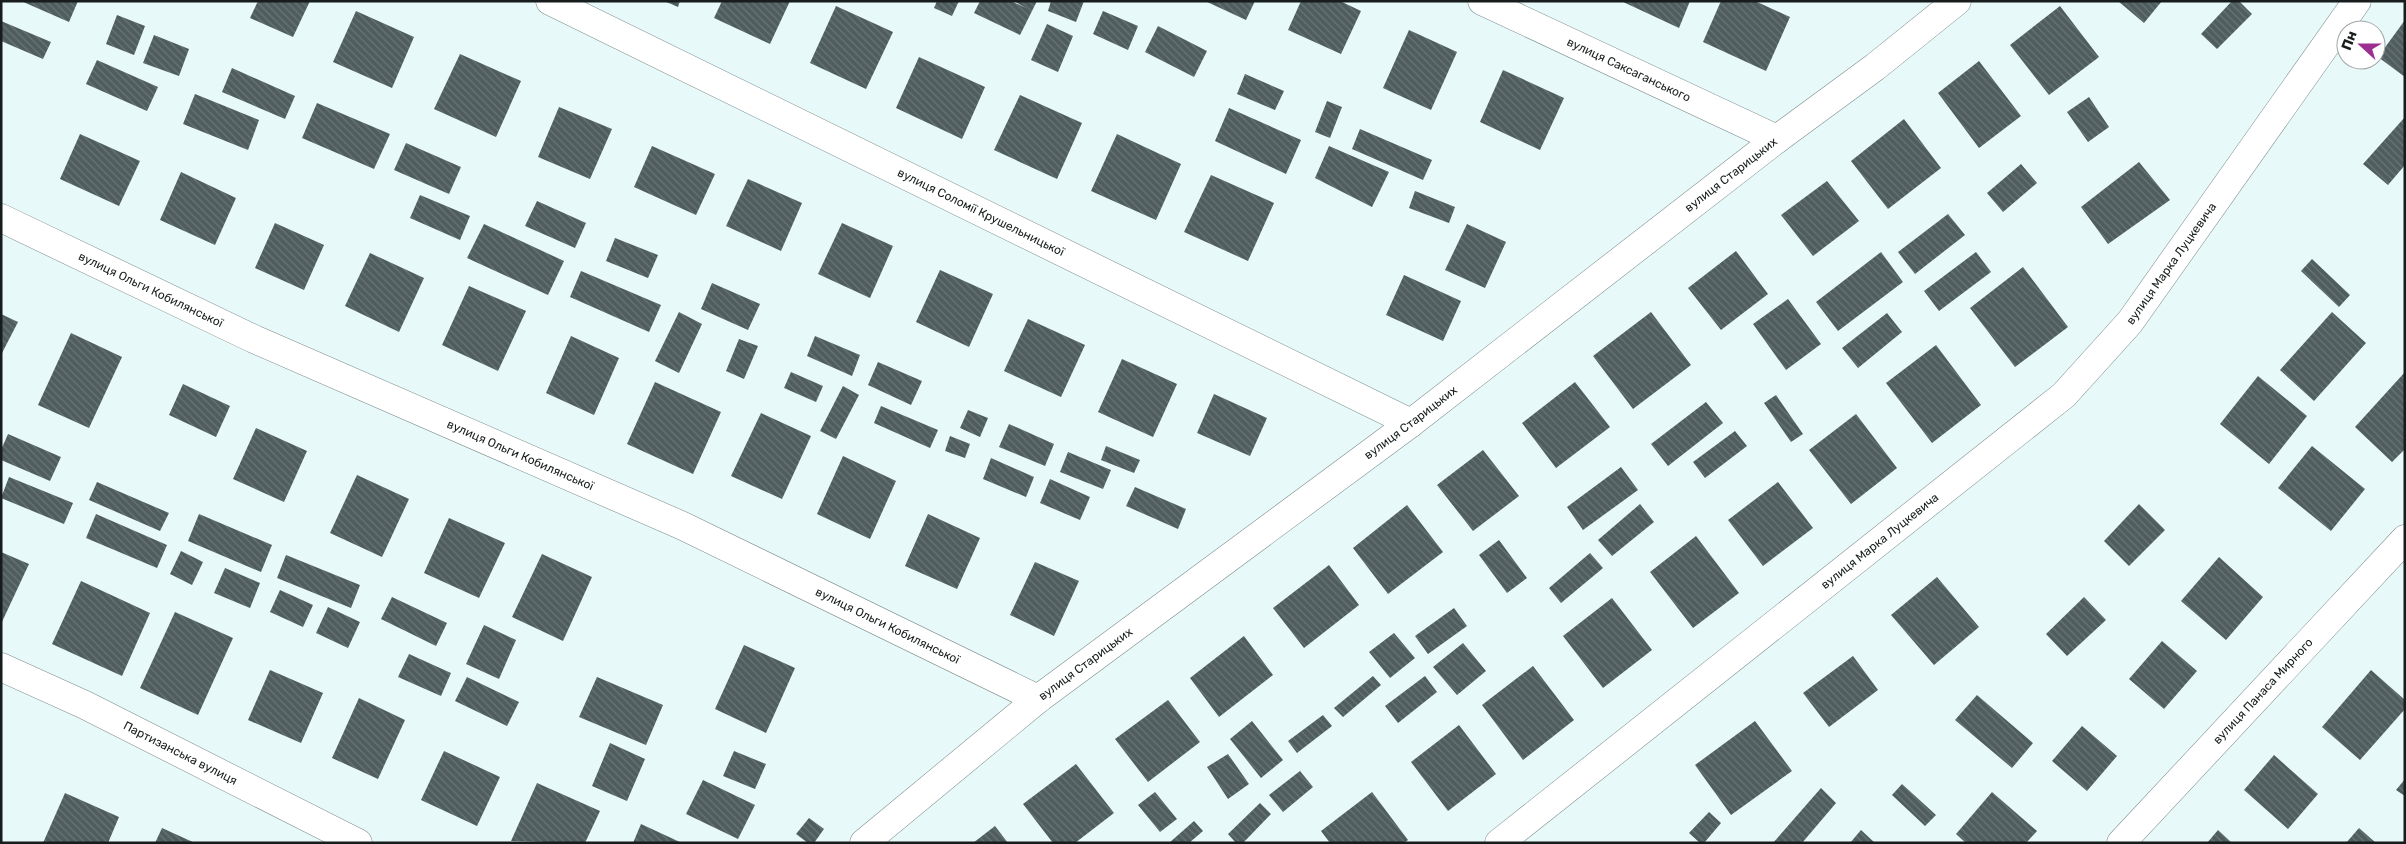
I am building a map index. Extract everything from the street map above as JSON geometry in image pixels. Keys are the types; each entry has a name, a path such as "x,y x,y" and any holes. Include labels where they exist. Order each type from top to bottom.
{"street":[{"name":"вулиця Соломії Крушельницької","path":"550,1 1411,424"},
{"name":"вулиця Саксаганського","path":"1482,1 1778,139"},
{"name":"вулиця Старицьких","path":"864,843 1038,699 1411,424 1778,139 1875,67 1957,1"},
{"name":"вулиця Марка Луцкевича","path":"1499,843 2064,394 2130,322 2357,1"},
{"name":"вулиця Ольги Кобилянської","path":"1,218 254,339 683,526 1038,699"},
{"name":"вулиця Панаса Мирного","path":"2121,843 2405,540"},
{"name":"Партизанська вулиця","path":"1,668 85,706 358,843"}],"building":[{"path":"21,1 78,1 69,22"},
{"path":"258,1 310,1 293,37 250,18"},
{"path":"664,1 680,1 678,7"},
{"path":"722,1 790,1 770,44 714,18"},
{"path":"937,1 959,1 952,16 934,8"},
{"path":"980,1 1011,1 1026,8 1014,1 1037,1 1020,35 974,13"},
{"path":"1051,1 1084,1 1076,22 1048,11"},
{"path":"1205,1 1255,1 1246,20"},
{"path":"1301,1 1340,1 1361,11 1341,54 1288,30"},
{"path":"1621,1 1690,1 1679,28"},
{"path":"1721,1 1755,1 1790,17 1766,71 1703,42"},
{"path":"2118,1 2162,1 2144,23"},
{"path":"2232,1 2239,1 2252,14 2217,49 2201,34"},
{"path":"836,6 893,32 866,89 810,63"},
{"path":"2060,6 2099,57 2049,95 2010,45"},
{"path":"356,11 414,37 392,88 333,62"},
{"path":"1103,11 1138,26 1128,50 1093,34"},
{"path":"117,15 145,26 134,55 106,44"},
{"path":"2405,20 2405,77 2386,63 2386,46"},
{"path":"1,21 51,42 43,59 1,41"},
{"path":"1047,24 1073,36 1058,72 1031,60"},
{"path":"1158,26 1207,51 1194,77 1145,52"},
{"path":"1409,30 1457,52 1431,110 1383,88"},
{"path":"154,35 189,49 179,76 143,63"},
{"path":"460,54 521,81 496,137 434,109"},
{"path":"919,57 985,87 962,139 896,108"},
{"path":"97,60 158,87 147,111 86,84"},
{"path":"1979,61 2021,116 1979,148 1938,93"},
{"path":"232,68 295,96 285,119 222,92"},
{"path":"1503,70 1564,98 1540,150 1480,122"},
{"path":"1245,74 1284,91 1275,110 1237,94"},
{"path":"195,94 259,120 248,150 183,124"},
{"path":"1020,95 1082,123 1057,179 994,150"},
{"path":"2089,97 2109,127 2088,142 2067,112"},
{"path":"1327,101 1342,107 1330,138 1315,132"},
{"path":"317,103 390,134 374,169 302,138"},
{"path":"559,107 612,129 590,179 538,157"},
{"path":"1229,108 1301,140 1286,174 1215,141"},
{"path":"2405,117 2405,165 2388,185 2363,164"},
{"path":"1904,119 1941,168 1888,209 1851,161"},
{"path":"1360,129 1432,160 1423,180 1352,149"},
{"path":"80,134 140,161 119,206 60,179"},
{"path":"1117,134 1181,164 1156,220 1091,191"},
{"path":"406,143 461,167 449,194 394,170"},
{"path":"652,146 715,174 696,215 634,187"},
{"path":"1329,146 1389,172 1372,207 1315,178"},
{"path":"2139,162 2170,200 2108,244 2081,207"},
{"path":"2021,164 2037,183 2003,212 1987,193"},
{"path":"181,172 236,198 215,245 160,220"},
{"path":"1211,175 1274,203 1248,261 1184,232"},
{"path":"748,179 802,203 781,251 726,226"},
{"path":"1827,181 1859,221 1813,256 1781,215"},
{"path":"1415,191 1455,207 1449,223 1409,208"},
{"path":"420,195 470,216 460,240 410,218"},
{"path":"537,201 586,223 575,248 525,226"},
{"path":"1948,214 1965,235 1915,274 1898,252"},
{"path":"275,223 324,245 304,290 255,268"},
{"path":"842,223 893,246 870,298 818,274"},
{"path":"484,224 564,261 548,295 467,258"},
{"path":"1467,224 1506,242 1485,288 1445,270"},
{"path":"615,238 658,255 648,278 606,261"},
{"path":"1736,251 1768,294 1721,330 1688,288"},
{"path":"1881,252 1903,282 1838,331 1816,302"},
{"path":"1976,252 1991,272 1939,311 1924,291"},
{"path":"370,253 424,278 399,332 345,306"},
{"path":"2312,259 2350,295 2339,307 2301,271"},
{"path":"2023,267 2068,327 2015,367 1970,308"},
{"path":"940,270 993,294 969,347 916,322"},
{"path":"581,271 661,305 649,332 570,297"},
{"path":"1404,275 1461,301 1443,341 1386,315"},
{"path":"712,283 760,304 748,330 701,309"},
{"path":"469,286 526,311 498,371 442,345"},
{"path":"1788,299 1821,344 1786,370 1753,324"},
{"path":"679,312 702,324 679,373 655,361"},
{"path":"1651,312 1691,365 1633,409 1593,356"},
{"path":"2332,312 2366,343 2314,401 2280,370"},
{"path":"1887,313 1902,332 1858,368 1842,348"},
{"path":"1,314 18,322 1,355"},
{"path":"1028,319 1085,345 1061,397 1004,371"},
{"path":"71,333 122,357 89,428 38,405"},
{"path":"571,336 619,358 594,415 546,393"},
{"path":"815,336 860,355 852,376 807,356"},
{"path":"739,339 758,346 744,379 726,371"},
{"path":"1936,345 1981,405 1932,443 1886,383"},
{"path":"1122,359 1177,384 1153,437 1098,412"},
{"path":"878,362 922,381 911,405 868,385"},
{"path":"791,372 823,386 816,402 784,388"},
{"path":"2405,372 2405,449 2392,462 2355,427"},
{"path":"2258,376 2307,416 2269,464 2220,424"},
{"path":"655,382 721,412 693,474 627,444"},
{"path":"1575,382 1610,427 1556,468 1522,423"},
{"path":"183,384 230,406 216,437 169,415"},
{"path":"843,386 859,395 836,439 820,431"},
{"path":"1214,394 1267,418 1250,456 1197,433"},
{"path":"1776,395 1803,434 1791,442 1764,403"},
{"path":"1706,402 1723,423 1668,466 1651,444"},
{"path":"881,406 938,430 930,448 874,423"},
{"path":"968,410 988,418 980,437 960,428"},
{"path":"761,413 811,436 782,499 731,476"},
{"path":"1856,414 1897,468 1851,504 1809,450"},
{"path":"1009,424 1054,444 1045,466 999,447"},
{"path":"256,428 307,451 284,502 233,479"},
{"path":"1735,431 1747,446 1705,478 1693,462"},
{"path":"8,434 61,457 50,481 1,460 1,450"},
{"path":"950,436 970,444 965,458 945,451"},
{"path":"1106,446 1140,460 1134,473 1101,460"},
{"path":"2312,446 2365,489 2331,531 2278,488"},
{"path":"1483,450 1519,496 1473,531 1437,485"},
{"path":"1068,452 1111,470 1103,489 1060,472"},
{"path":"843,456 896,481 870,539 817,514"},
{"path":"991,458 1034,477 1026,497 983,479"},
{"path":"1621,467 1638,490 1583,530 1567,507"},
{"path":"357,475 409,499 382,557 330,533"},
{"path":"9,477 73,503 64,524 1,498"},
{"path":"1050,479 1090,497 1080,520 1040,503"},
{"path":"97,482 169,513 160,531 89,500"},
{"path":"1778,482 1813,528 1763,566 1728,520"},
{"path":"1135,487 1186,509 1178,529 1126,506"},
{"path":"1640,504 1654,522 1612,556 1598,540"},
{"path":"2139,504 2165,530 2129,566 2104,541"},
{"path":"1407,505 1443,552 1388,594 1353,548"},
{"path":"96,514 167,545 157,568 86,538"},
{"path":"199,514 272,545 261,572 188,541"},
{"path":"928,514 980,538 957,589 905,566"},
{"path":"449,518 505,543 479,598 424,573"},
{"path":"1696,536 1739,593 1693,628 1650,572"},
{"path":"1499,540 1527,578 1507,593 1479,555"},
{"path":"181,551 203,562 192,585 170,574"},
{"path":"1,552 29,564 1,624"},
{"path":"1590,553 1603,568 1561,603 1549,588"},
{"path":"542,554 592,577 563,641 512,617"},
{"path":"286,555 360,585 351,608 277,578"},
{"path":"2219,557 2263,597 2226,640 2181,601"},
{"path":"1035,562 1079,581 1054,636 1010,615"},
{"path":"1329,565 1359,605 1304,648 1273,608"},
{"path":"225,568 260,583 250,608 214,593"},
{"path":"1937,577 1979,627 1934,665 1891,615"},
{"path":"81,581 150,613 122,676 52,644"},
{"path":"280,590 313,605 303,627 270,612"},
{"path":"392,597 447,623 436,646 381,619"},
{"path":"2084,597 2106,620 2067,656 2046,634"},
{"path":"1612,598 1652,650 1603,688 1563,636"},
{"path":"328,607 360,622 348,648 316,633"},
{"path":"1454,608 1467,626 1428,654 1415,636"},
{"path":"175,612 233,638 198,715 140,688"},
{"path":"484,625 516,640 499,679 466,664"},
{"path":"1394,633 1415,658 1390,678 1369,652"},
{"path":"1244,636 1273,675 1219,717 1190,678"},
{"path":"2162,641 2197,671 2164,709 2129,679"},
{"path":"1463,643 1486,671 1457,695 1433,667"},
{"path":"744,645 795,668 766,733 715,709"},
{"path":"409,654 451,673 441,696 398,677"},
{"path":"1853,656 1878,690 1829,727 1803,693"},
{"path":"1533,666 1574,720 1523,760 1482,705"},
{"path":"270,670 323,693 301,743 248,720"},
{"path":"2371,670 2405,700 2405,709 2360,760 2322,727"},
{"path":"1373,676 1381,685 1343,717 1334,708"},
{"path":"1425,676 1437,692 1398,723 1385,706"},
{"path":"467,677 519,702 507,726 455,701"},
{"path":"597,677 663,705 646,745 579,717"},
{"path":"1977,695 2033,743 2012,768 1955,720"},
{"path":"359,698 405,720 378,779 332,758"},
{"path":"1168,700 1200,742 1148,782 1115,739"},
{"path":"1323,715 1332,726 1297,753 1288,741"},
{"path":"1252,721 1283,760 1261,778 1230,739"},
{"path":"1755,721 1792,771 1731,815 1695,765"},
{"path":"1459,725 1496,774 1448,811 1411,762"},
{"path":"2082,726 2117,756 2087,791 2052,761"},
{"path":"610,743 645,759 627,801 592,786"},
{"path":"444,751 500,777 477,826 421,800"},
{"path":"734,751 766,764 755,789 723,776"},
{"path":"1228,754 1249,784 1228,799 1207,767"},
{"path":"2274,755 2318,794 2288,829 2244,790"},
{"path":"1076,764 1114,813 1075,843 1053,843 1023,804"},
{"path":"1300,771 1313,787 1283,812 1269,795"},
{"path":"2405,779 2405,796 2396,790"},
{"path":"703,780 755,805 738,839 686,814"},
{"path":"537,783 600,811 585,843 511,841"},
{"path":"1902,784 1936,815 1925,826 1892,795"},
{"path":"1821,788 1836,803 1802,843 1773,843"},
{"path":"1155,792 1177,819 1160,832 1138,805"},
{"path":"1372,792 1408,840 1404,843 1330,843 1321,831"},
{"path":"1992,792 2037,831 2026,843 1966,843 1956,834"},
{"path":"65,793 119,817 108,843 43,843"},
{"path":"1260,803 1271,814 1243,843 1236,843 1228,834"},
{"path":"1709,812 1721,823 1704,843 1700,843 1689,833"},
{"path":"809,818 824,829 814,843 808,843 796,834"},
{"path":"1194,821 1203,831 1189,843 1169,843"},
{"path":"641,824 682,843 633,843"},
{"path":"995,826 1008,843 973,843"},
{"path":"162,828 195,843 155,843"},
{"path":"2359,828 2376,843 2346,843"},
{"path":"1861,830 1875,843 1850,843"},
{"path":"2218,830 2232,843 2207,843"}]}
